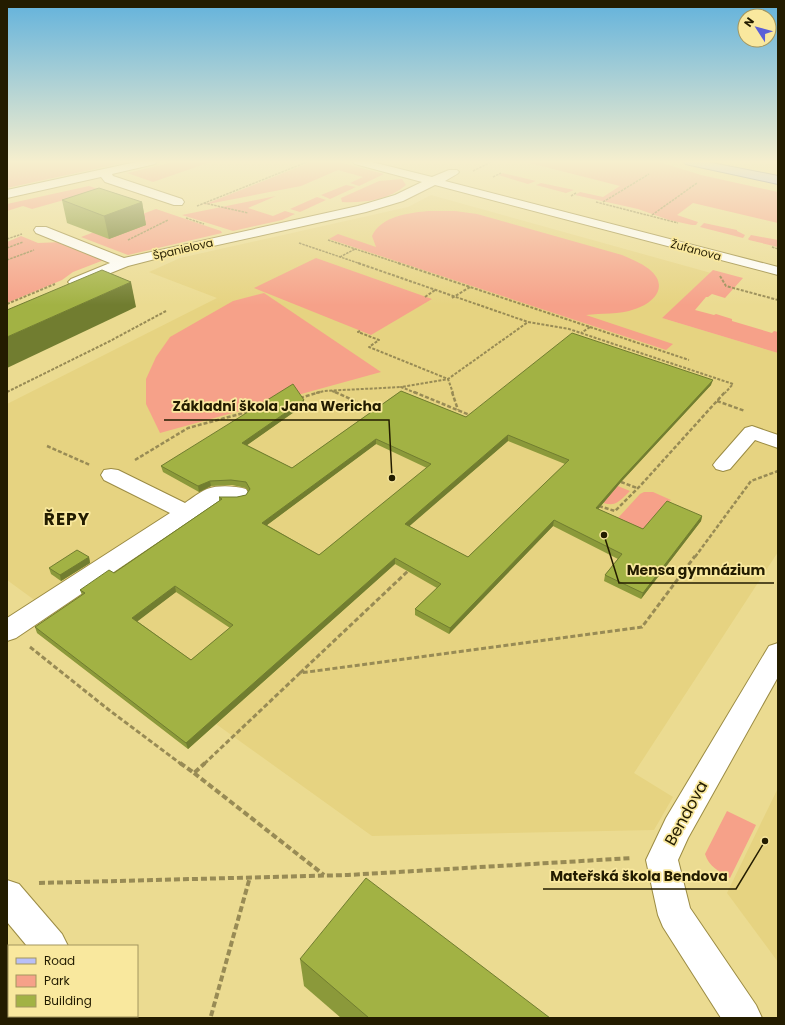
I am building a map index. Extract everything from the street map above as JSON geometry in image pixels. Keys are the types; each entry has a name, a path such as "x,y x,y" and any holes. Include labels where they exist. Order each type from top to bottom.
{"street":[{"name":"Španielova","path":"60,286 123,263 357,210"},
{"name":"Žufanova","path":"543,210 778,271"},
{"path":"41,230 123,263"},
{"path":"724,464 752,432 778,442"},
{"path":"111,475 186,512"},
{"path":"11,628 214,494 238,494"},
{"name":"Bendova","path":"743,1018 675,915 662,860 677,828 778,653"},
{"path":"19,889 49,945"}],"path":[{"path":"234,210 253,214"},
{"path":"652,215 659,210"},
{"path":"184,217 204,224"},
{"path":"126,240 171,218"},
{"path":"328,240 690,360"},
{"path":"7,248 24,242"},
{"path":"298,243 528,322 569,329 733,384 615,511 594,503"},
{"path":"7,260 40,247"},
{"path":"340,257 355,249"},
{"path":"718,272 726,286 778,300"},
{"path":"7,304 60,286"},
{"path":"453,297 470,287"},
{"path":"425,297 435,290"},
{"path":"7,392 110,341 166,311"},
{"path":"294,399 324,391 400,387 448,378 528,322"},
{"path":"581,333 590,327"},
{"path":"360,331 358,332 379,340 369,347 448,378"},
{"path":"621,347 618,349 660,364"},
{"path":"448,378 458,410"},
{"path":"400,387 473,416"},
{"path":"332,390 368,407"},
{"path":"47,446 111,475 188,428 256,410"},
{"path":"300,673 642,627 751,482 778,470"},
{"path":"621,482 637,488"},
{"path":"194,773 408,571"},
{"path":"11,628 34,638 26,643 109,710 194,773 324,875"},
{"path":"19,889 82,883 324,875 636,858"},
{"path":"211,1016 250,877"}],"shaded area":[{"path":"395,210 484,210 711,273 662,318 778,353 778,552 634,773 673,797 654,830 372,836 216,724 188,749 37,633 59,618 7,580 7,404 217,298 149,272 180,258"},
{"path":"778,788 778,962 727,893"}],"green space":[{"path":"154,210 158,210 221,231 222,233 128,255 81,237"},
{"path":"208,210 254,210 273,216 285,211 295,214 282,220 233,231 182,215"},
{"path":"293,210 305,210 300,212"},
{"path":"640,210 684,210 677,215 698,222 696,225 692,225 669,220"},
{"path":"722,210 778,210 778,223"},
{"path":"428,211 455,211 477,214 622,255 639,263 655,275 658,282 659,288 657,293 648,303 629,311 586,315 673,344 666,350 329,239 338,234 376,247 372,236 376,229 382,224 396,217"},
{"path":"704,223 737,230 745,235 743,238 700,227"},
{"path":"751,235 778,240 778,247 749,240 748,239"},
{"path":"21,236 38,243 62,242 104,260 73,272 62,280 7,303 7,242"},
{"path":"316,258 432,299 371,335 254,288"},
{"path":"713,270 743,278 725,298 712,294 706,297 695,310 714,315 716,314 732,319 732,321 772,333 774,331 778,332 778,353 662,318"},
{"path":"264,293 381,372 160,433 146,404 146,379 156,357 170,337 233,301"},
{"path":"598,478 630,491 621,500 614,504 606,504 594,500"},
{"path":"644,492 653,492 671,500 641,535 599,510 618,518 640,494"},
{"path":"727,811 756,825 730,878 718,871 709,862 705,854"}],"building":[{"path":"88,210 121,210 104,216"},
{"path":"102,270 131,282 7,337 7,310"},
{"path":"572,333 713,380 596,508 643,529 667,501 702,516 643,593 605,575 622,554 554,520 450,628 415,609 441,584 395,558 186,743 35,627 85,593 80,590 109,570 114,573 222,499 219,497 237,497 246,495 250,489 246,482 231,480 210,481 198,486 161,466 293,384 304,400 242,443 292,468 401,391 466,417","holes":["508,435 569,460 468,557 405,524","376,439 431,464 319,555 262,523","175,586 233,625 191,660 132,618"]},
{"path":"77,550 89,557 60,575 49,568"},
{"path":"366,878 550,1018 369,1018 300,959"},
{"path":"7,1005 8,1017 16,1018 7,1018"}],"place":[{"name":"Základní škola Jana Wericha","path":"392,478"},
{"name":"Mensa gymnázium","path":"604,535"},
{"name":"Mateřská škola Bendova","path":"765,841"}],"district":[{"name":"ŘEPY","path":"67,519"}]}
